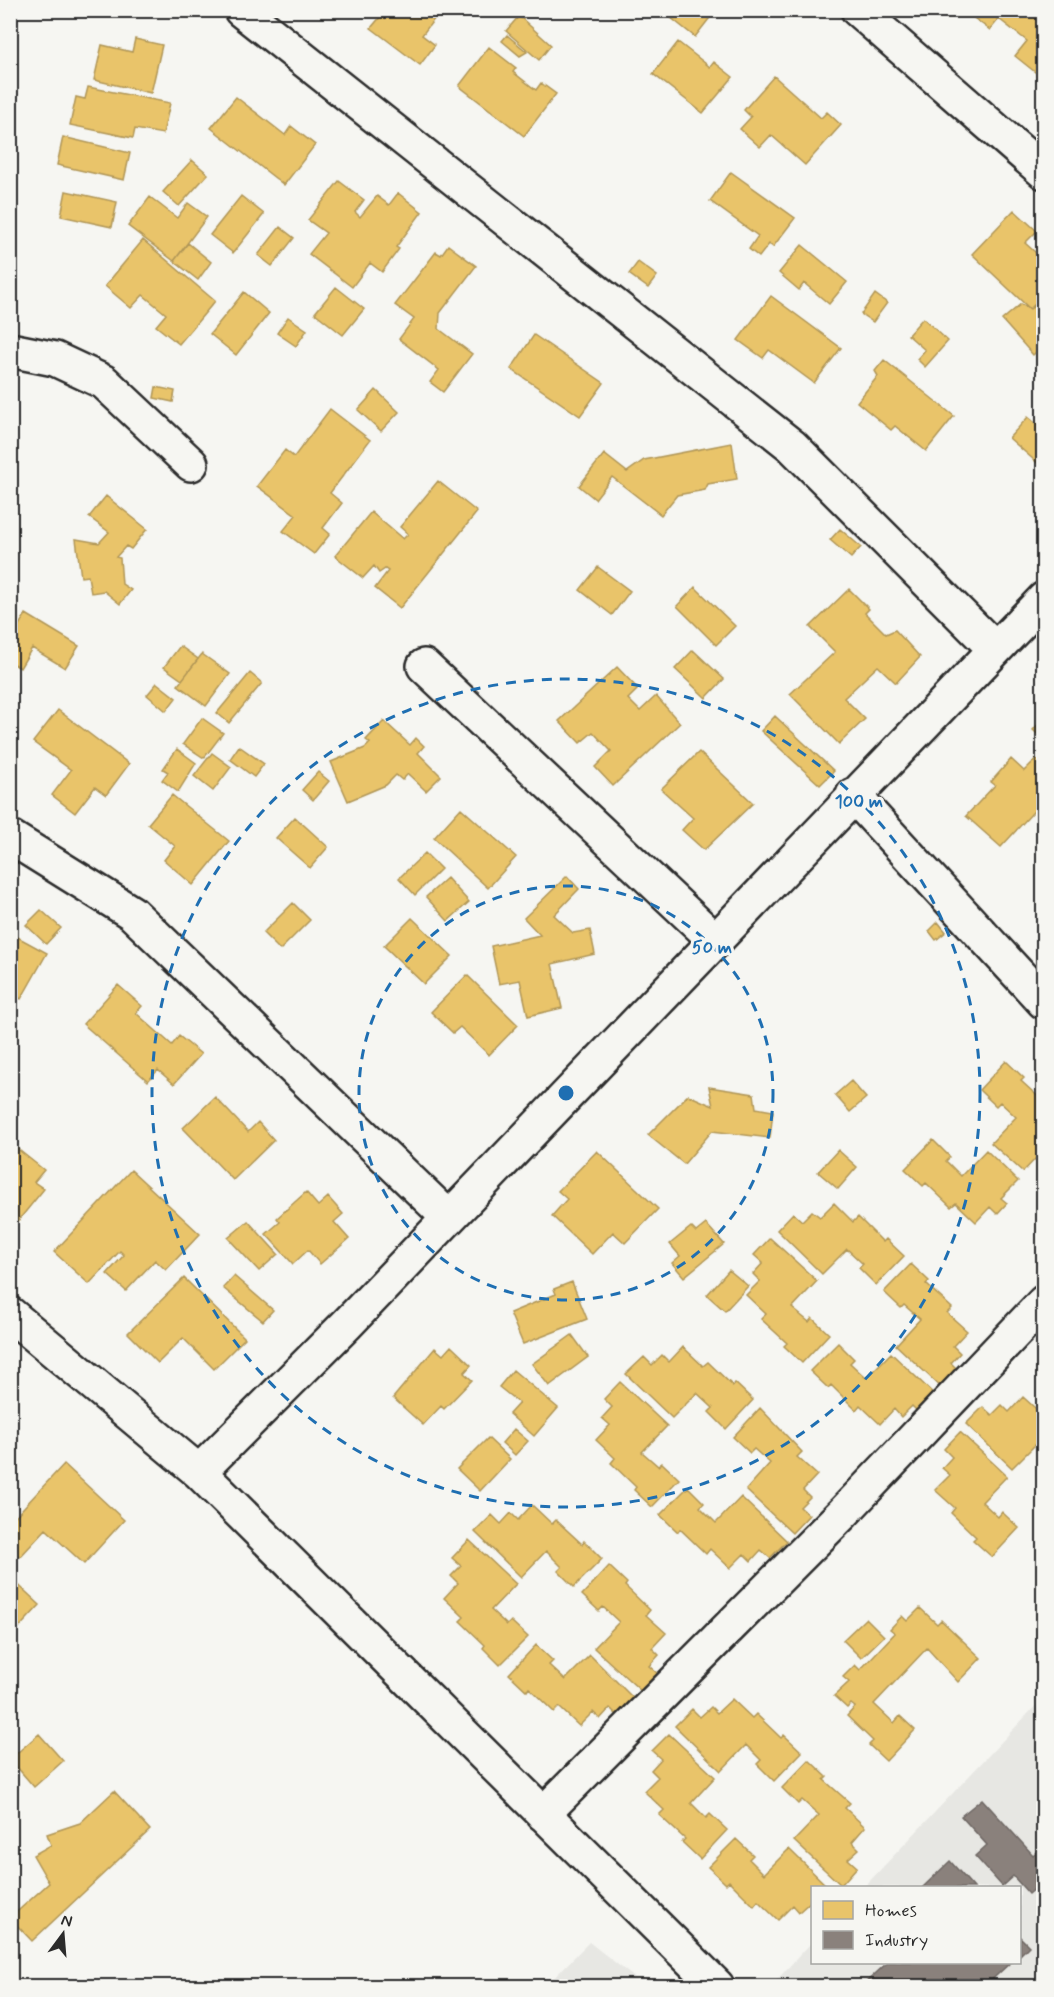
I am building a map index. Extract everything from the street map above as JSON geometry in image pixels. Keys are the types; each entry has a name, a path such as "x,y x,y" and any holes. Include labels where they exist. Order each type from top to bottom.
{"street":[{"path":"241,10 792,446 995,649"},
{"path":"858,10 1044,172"},
{"path":"10,350 55,358 104,382 191,464"},
{"path":"199,1472 347,1324 714,939 1044,599"},
{"path":"424,666 714,939"},
{"path":"853,795 1044,1002"},
{"path":"10,837 132,913 448,1217"},
{"path":"543,1814 843,1513 1044,1302"},
{"path":"10,1314 199,1472 717,1986"}],"shaded area":[{"path":"1043,1698 1043,1986 771,1986 811,1943 811,1964 1021,1964 1021,1886 865,1886"},
{"path":"589,1942 645,1986 546,1986"}],"building: Homes":[{"path":"374,10 441,10 422,35 435,45 420,65 371,28 381,16"},
{"path":"458,10 475,10 469,19"},
{"path":"667,10 716,10 695,37 665,13"},
{"path":"980,10 1036,10 1044,16 1044,71 1040,76 1015,56 1027,41 999,19 990,30 974,18"},
{"path":"519,16 551,45 539,60 506,31"},
{"path":"507,35 527,52 520,56 502,41"},
{"path":"135,39 162,45 151,93 94,80 102,45 132,52"},
{"path":"678,42 710,67 714,62 733,77 703,113 653,74"},
{"path":"489,47 516,68 513,72 536,90 541,83 556,94 524,136 459,86"},
{"path":"774,76 821,118 827,112 841,125 805,165 771,135 760,147 740,129 751,117 744,110"},
{"path":"88,87 170,103 163,134 135,129 133,138 70,125 76,97 85,99"},
{"path":"236,97 285,135 291,126 315,145 284,185 211,128"},
{"path":"63,137 130,153 124,180 57,165"},
{"path":"192,160 208,174 179,206 163,192"},
{"path":"731,172 795,218 773,247 769,244 759,257 749,249 758,236 710,201"},
{"path":"339,181 364,200 355,212 360,217 377,196 389,205 398,193 422,212 396,247 399,249 382,272 370,263 352,287 309,254 326,233 308,220"},
{"path":"66,191 117,202 112,227 61,216"},
{"path":"241,196 264,214 233,253 210,235"},
{"path":"150,197 177,218 188,203 207,217 174,261 128,226"},
{"path":"1014,210 1037,231 1025,243 1044,260 1044,295 1030,309 972,254"},
{"path":"280,227 294,238 272,266 258,255"},
{"path":"143,240 215,301 179,344 156,326 166,314 143,295 131,308 105,286"},
{"path":"188,243 211,262 198,280 174,261"},
{"path":"448,245 476,266 440,313 439,329 472,354 443,392 430,382 439,370 399,339 414,319 395,305 436,252 441,255"},
{"path":"802,245 847,282 829,304 804,283 799,290 779,273"},
{"path":"638,262 657,276 648,288 629,274"},
{"path":"336,287 364,309 343,335 315,313"},
{"path":"244,292 269,313 236,355 210,334"},
{"path":"875,294 887,303 873,322 861,314"},
{"path":"771,296 841,348 814,383 769,350 763,358 738,340"},
{"path":"1044,300 1044,345 1033,355 1002,320 1021,304 1030,309"},
{"path":"288,317 307,330 296,346 277,333"},
{"path":"923,318 948,341 925,367 917,359 925,350 908,335"},
{"path":"534,335 604,383 580,416 511,369"},
{"path":"884,360 954,416 926,451 895,426 891,430 857,402 878,376 875,371"},
{"path":"156,387 175,391 173,402 154,398"},
{"path":"376,390 399,412 381,431 358,410"},
{"path":"330,409 370,440 330,493 342,503 323,528 330,534 314,554 283,531 296,515 257,486 285,450 294,457"},
{"path":"1028,417 1044,430 1043,468 1009,438"},
{"path":"732,443 737,479 708,484 705,490 677,495 661,515 612,477 595,499 579,486 604,454 627,472 644,460"},
{"path":"438,481 477,512 400,608 375,588 388,571 385,569 379,573 374,566 363,578 335,556 371,512 403,539 408,534 400,527"},
{"path":"106,496 147,529 131,549 126,546 116,557 120,558 122,584 131,590 120,604 104,591 91,593 88,576 81,577 76,539 99,543 109,532 89,517"},
{"path":"840,529 861,547 851,558 830,540"},
{"path":"598,567 630,591 612,615 580,590"},
{"path":"695,587 735,626 716,645 677,606"},
{"path":"849,589 869,609 865,613 886,634 895,630 920,657 896,683 878,666 844,698 865,719 839,744 790,694 835,652 810,627"},
{"path":"26,614 79,646 65,668 32,648 20,668 10,662 10,639"},
{"path":"180,646 198,659 182,680 164,667"},
{"path":"693,650 724,679 706,698 675,669"},
{"path":"202,654 230,674 206,706 178,685"},
{"path":"617,667 638,689 628,699 640,711 656,696 680,723 613,786 595,767 611,751 593,732 580,743 559,721"},
{"path":"250,673 262,683 229,723 217,713"},
{"path":"157,683 176,698 166,711 147,695"},
{"path":"58,710 129,764 106,795 95,787 75,813 52,795 71,770 33,742"},
{"path":"775,716 834,771 820,785 761,731"},
{"path":"202,718 223,733 204,758 183,744"},
{"path":"1044,718 1044,740 1033,730"},
{"path":"384,721 410,745 416,738 424,746 418,753 441,776 426,791 408,774 402,780 396,775 386,785 348,801 331,762 365,748 370,743 366,740"},
{"path":"239,746 264,764 254,777 230,759"},
{"path":"177,749 196,763 178,792 162,780 168,772 163,769"},
{"path":"699,752 753,803 704,850 682,830 693,818 661,789"},
{"path":"212,753 231,767 213,791 194,776"},
{"path":"1011,759 1024,771 1036,759 1044,766 1044,800 1001,847 966,816 995,785 991,782"},
{"path":"318,772 329,781 313,800 302,790"},
{"path":"172,795 229,841 193,885 164,860 175,846 148,824"},
{"path":"461,808 516,857 488,888 434,838"},
{"path":"295,817 328,847 310,868 276,838"},
{"path":"425,853 441,869 415,895 399,878"},
{"path":"567,876 579,889 554,915 573,933 590,930 595,954 552,964 562,1008 528,1016 520,980 499,984 491,946 540,935 524,918"},
{"path":"447,878 469,902 448,921 426,897"},
{"path":"293,903 310,920 280,950 263,933"},
{"path":"41,910 61,928 46,944 26,925"},
{"path":"412,918 452,956 424,984 384,946"},
{"path":"938,922 946,932 936,940 929,931"},
{"path":"10,933 47,953 21,999 10,993"},
{"path":"467,975 518,1025 489,1055 460,1027 453,1033 431,1012"},
{"path":"118,985 142,1006 136,1013 172,1045 179,1036 201,1054 174,1084 158,1070 148,1081 83,1024"},
{"path":"1006,1061 1024,1078 1021,1081 1044,1102 1044,1159 1039,1155 1023,1172 991,1143 1016,1117 1000,1102 996,1106 979,1090"},
{"path":"851,1081 866,1098 850,1112 835,1095"},
{"path":"709,1087 754,1094 756,1108 773,1111 770,1138 712,1131 684,1164 648,1135 688,1095 713,1106"},
{"path":"215,1097 248,1132 258,1122 274,1140 233,1180 183,1128"},
{"path":"933,1140 950,1157 946,1161 961,1176 986,1150 1018,1181 1001,1198 1007,1203 997,1214 990,1207 976,1222 956,1203 951,1207 926,1183 923,1186 905,1169"},
{"path":"10,1143 44,1170 34,1182 44,1189 18,1221 10,1215"},
{"path":"838,1150 857,1167 838,1189 818,1172"},
{"path":"597,1151 658,1209 625,1243 613,1232 592,1254 552,1216 567,1199 558,1191"},
{"path":"131,1170 200,1234 166,1270 155,1260 126,1291 107,1274 124,1255 120,1251 89,1284 54,1252"},
{"path":"306,1192 318,1206 328,1197 343,1214 334,1222 349,1239 320,1264 308,1250 293,1264 266,1234 280,1222 277,1218"},
{"path":"834,1203 853,1222 858,1217 883,1242 886,1239 904,1256 876,1285 859,1268 863,1264 847,1249 822,1274 777,1230 793,1213 802,1221 812,1211 820,1217"},
{"path":"248,1221 278,1254 259,1271 228,1238"},
{"path":"706,1224 724,1244 684,1277 672,1263 680,1256 670,1244 691,1227 696,1232"},
{"path":"770,1238 817,1281 792,1308 809,1322 812,1318 829,1334 802,1363 784,1346 787,1343 761,1319 766,1314 746,1295 760,1281 753,1274 763,1263 754,1255"},
{"path":"911,1264 929,1281 926,1284 952,1308 947,1313 967,1331 953,1346 960,1353 951,1363 959,1371 943,1389 896,1345 920,1319 904,1305 901,1308 884,1292"},
{"path":"729,1270 748,1286 725,1311 707,1295"},
{"path":"234,1276 273,1310 263,1321 223,1288"},
{"path":"184,1278 245,1338 214,1369 183,1338 158,1363 128,1333"},
{"path":"572,1282 587,1319 523,1344 510,1313 556,1294 554,1289"},
{"path":"572,1335 588,1357 549,1386 532,1364"},
{"path":"838,1343 854,1359 850,1363 866,1378 891,1353 937,1397 920,1414 912,1406 901,1417 894,1409 880,1424 860,1405 856,1410 831,1385 828,1388 810,1371"},
{"path":"451,1346 471,1365 464,1373 472,1380 444,1409 441,1406 423,1425 393,1398 435,1348 443,1355"},
{"path":"683,1347 703,1366 708,1362 733,1386 735,1383 753,1400 726,1429 709,1412 713,1408 697,1393 672,1418 626,1374 644,1357 652,1365 662,1355 669,1362"},
{"path":"513,1370 558,1408 534,1436 509,1414 519,1403 499,1387"},
{"path":"620,1382 667,1426 642,1452 658,1466 662,1463 679,1479 652,1507 634,1490 636,1487 611,1463 615,1458 596,1440 610,1425 602,1418 612,1407 604,1399"},
{"path":"1023,1397 1044,1416 1044,1449 1037,1443 1012,1468 966,1424 983,1407 992,1415 1002,1405 1009,1412"},
{"path":"760,1408 802,1452 797,1457 817,1475 803,1490 810,1497 800,1507 809,1515 792,1533 746,1490 770,1463 754,1449 750,1453 733,1437"},
{"path":"514,1429 528,1441 515,1455 502,1443"},
{"path":"960,1432 1007,1476 982,1502 998,1517 1002,1512 1019,1528 992,1557 973,1540 976,1537 951,1513 955,1508 935,1490 950,1475 942,1468 952,1457 944,1449"},
{"path":"488,1438 510,1459 480,1491 457,1469"},
{"path":"10,1445 19,1453 10,1461"},
{"path":"64,1464 124,1520 84,1564 46,1529 20,1557 10,1548 10,1522"},
{"path":"688,1487 704,1503 700,1507 716,1523 741,1497 787,1541 770,1558 761,1550 751,1561 744,1554 730,1568 710,1549 706,1554 680,1529 678,1532 660,1515"},
{"path":"532,1505 552,1524 556,1520 582,1544 584,1541 602,1559 574,1587 558,1571 562,1567 546,1551 521,1577 475,1532 492,1515 501,1524 511,1513 518,1520"},
{"path":"469,1540 516,1584 491,1610 507,1625 511,1621 528,1637 500,1665 483,1648 485,1645 460,1621 464,1617 444,1598 458,1583 451,1576 461,1566 452,1558"},
{"path":"609,1566 627,1583 625,1586 650,1610 646,1615 666,1633 652,1648 659,1655 649,1666 658,1674 641,1691 594,1648 619,1622 603,1607 599,1611 582,1595"},
{"path":"10,1577 40,1605 12,1635 10,1634"},
{"path":"920,1608 937,1624 941,1620 981,1658 958,1682 927,1648 874,1704 894,1723 900,1716 915,1730 886,1761 869,1745 873,1741 847,1716 855,1707 851,1704 847,1708 834,1696 849,1682 843,1677 855,1665 860,1670 895,1633 890,1629 902,1616 907,1621"},
{"path":"866,1618 884,1636 861,1658 843,1640"},
{"path":"536,1645 553,1661 549,1665 565,1680 590,1655 635,1700 618,1716 610,1708 600,1719 593,1712 579,1726 559,1707 554,1712 529,1688 527,1691 509,1674"},
{"path":"732,1699 752,1718 756,1714 781,1738 784,1735 802,1752 774,1781 757,1764 761,1760 746,1745 721,1771 675,1726 692,1709 700,1717 711,1707 717,1713"},
{"path":"39,1734 63,1761 34,1787 10,1759"},
{"path":"669,1734 715,1777 691,1803 706,1818 710,1814 727,1830 700,1859 682,1842 685,1839 659,1815 664,1810 644,1791 658,1777 651,1770 661,1759 652,1751"},
{"path":"809,1760 827,1777 824,1780 850,1803 845,1808 865,1827 852,1842 859,1849 848,1859 857,1867 841,1885 794,1841 819,1815 802,1800 798,1804 782,1788"},
{"path":"10,1765 13,1773 10,1818"},
{"path":"114,1791 150,1830 32,1941 10,1918 49,1883 33,1855 51,1845 47,1834 80,1823"},
{"path":"736,1839 753,1855 749,1859 764,1874 789,1849 827,1886 811,1886 811,1904 810,1902 799,1912 793,1905 778,1920 758,1901 754,1906 729,1881 726,1884 708,1867"}],"building: Industry":[{"path":"982,1799 1033,1855 1044,1845 1044,1881 1029,1894 1013,1876 1002,1886 975,1856 987,1845 961,1816"},
{"path":"950,1861 972,1886 924,1886"},
{"path":"1021,1938 1029,1946 1021,1954"},
{"path":"886,1964 1009,1964 985,1986 862,1986"}]}
